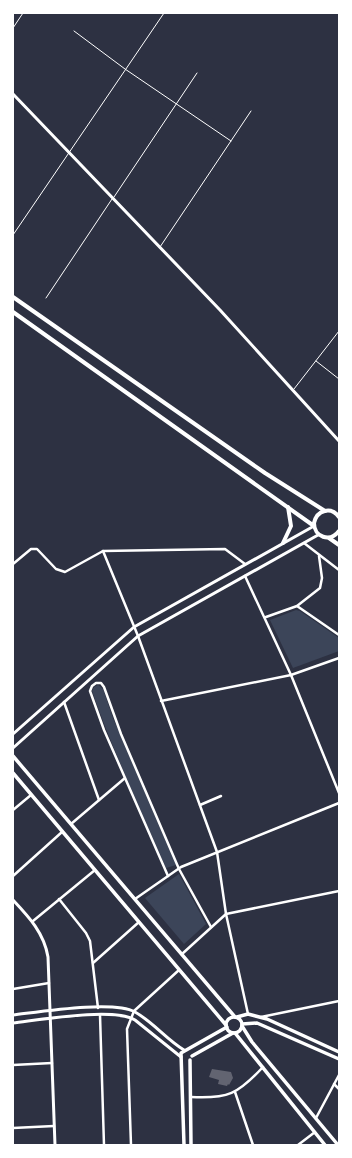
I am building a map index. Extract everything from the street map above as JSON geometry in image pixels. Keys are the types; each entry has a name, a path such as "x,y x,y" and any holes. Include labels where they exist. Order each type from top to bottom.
{"highway":[{"path":"13,297 265,473 324,511 334,512 339,517"},
{"path":"13,312 314,526 318,535 329,538 339,545"},
{"path":"283,543 290,526 288,507"},
{"path":"314,526 316,516 324,511"},
{"path":"329,538 335,536 339,531"}],"main road":[{"path":"13,756 236,1017 252,1042 338,1145"},
{"path":"13,773 226,1026 234,1033 263,1067 325,1145"},
{"path":"184,1145 181,1053 226,1026 228,1020 248,1014 260,1017 339,1052"},
{"path":"242,1025 257,1023 339,1060"},
{"path":"181,1058 186,1061 240,1031 242,1025"},
{"path":"186,1049 191,1052 191,1145"}],"street":[{"path":"13,94 220,310 339,441"},
{"path":"334,512 339,510"},
{"path":"13,734 134,627 314,526"},
{"path":"13,748 138,636 318,535"},
{"path":"304,543 339,570"},
{"path":"13,564 31,549 37,549 44,554 56,569 65,572 103,551 225,550 246,564"},
{"path":"103,551 138,636 217,852 226,914 248,1014"},
{"path":"266,617 297,606 320,588 322,578 319,556"},
{"path":"244,576 266,617 339,793"},
{"path":"297,606 339,635"},
{"path":"161,701 291,675 339,658"},
{"path":"168,876 125,778 92,697 91,689 95,683 101,683 104,687 121,734 179,869 211,927"},
{"path":"64,702 99,800"},
{"path":"72,824 125,778"},
{"path":"13,810 31,795"},
{"path":"200,805 221,796"},
{"path":"134,899 179,869 217,852 339,803"},
{"path":"13,876 62,832"},
{"path":"33,921 94,870"},
{"path":"182,954 226,914 339,891"},
{"path":"59,899 86,933 90,941 98,1008"},
{"path":"13,900 33,921 46,947 52,1010 55,1145"},
{"path":"93,964 139,922"},
{"path":"131,1145 127,1029 134,1011 180,970"},
{"path":"13,989 50,983"},
{"path":"260,1017 339,1001"},
{"path":"13,1015 52,1010 121,1008 134,1011 169,1040 186,1049"},
{"path":"100,1015 104,1145"},
{"path":"13,1023 100,1015 118,1015 131,1018 181,1058"},
{"path":"13,1065 52,1063"},
{"path":"190,1097 210,1097 235,1092 245,1086 263,1067"},
{"path":"316,1118 339,1075"},
{"path":"334,1084 339,1089"},
{"path":"235,1092 253,1145"},
{"path":"13,1128 54,1126"},
{"path":"298,1145 315,1132"}],"lane":[{"path":"13,28 23,13"},
{"path":"13,235 164,13"},
{"path":"74,31 125,69 231,141"},
{"path":"46,298 197,73"},
{"path":"160,247 251,111"},
{"path":"292,391 339,331"},
{"path":"316,361 339,379"}],"shaded area":[{"path":"296,610 300,611 339,638 339,651 293,668 270,620"},
{"path":"98,685 103,689 113,718 176,865 166,868 127,780 92,691 94,687"},
{"path":"179,874 206,924 184,944 145,898"}],"building":[{"path":"212,1069 231,1072 233,1078 229,1085 218,1084 219,1080 209,1077"}]}
